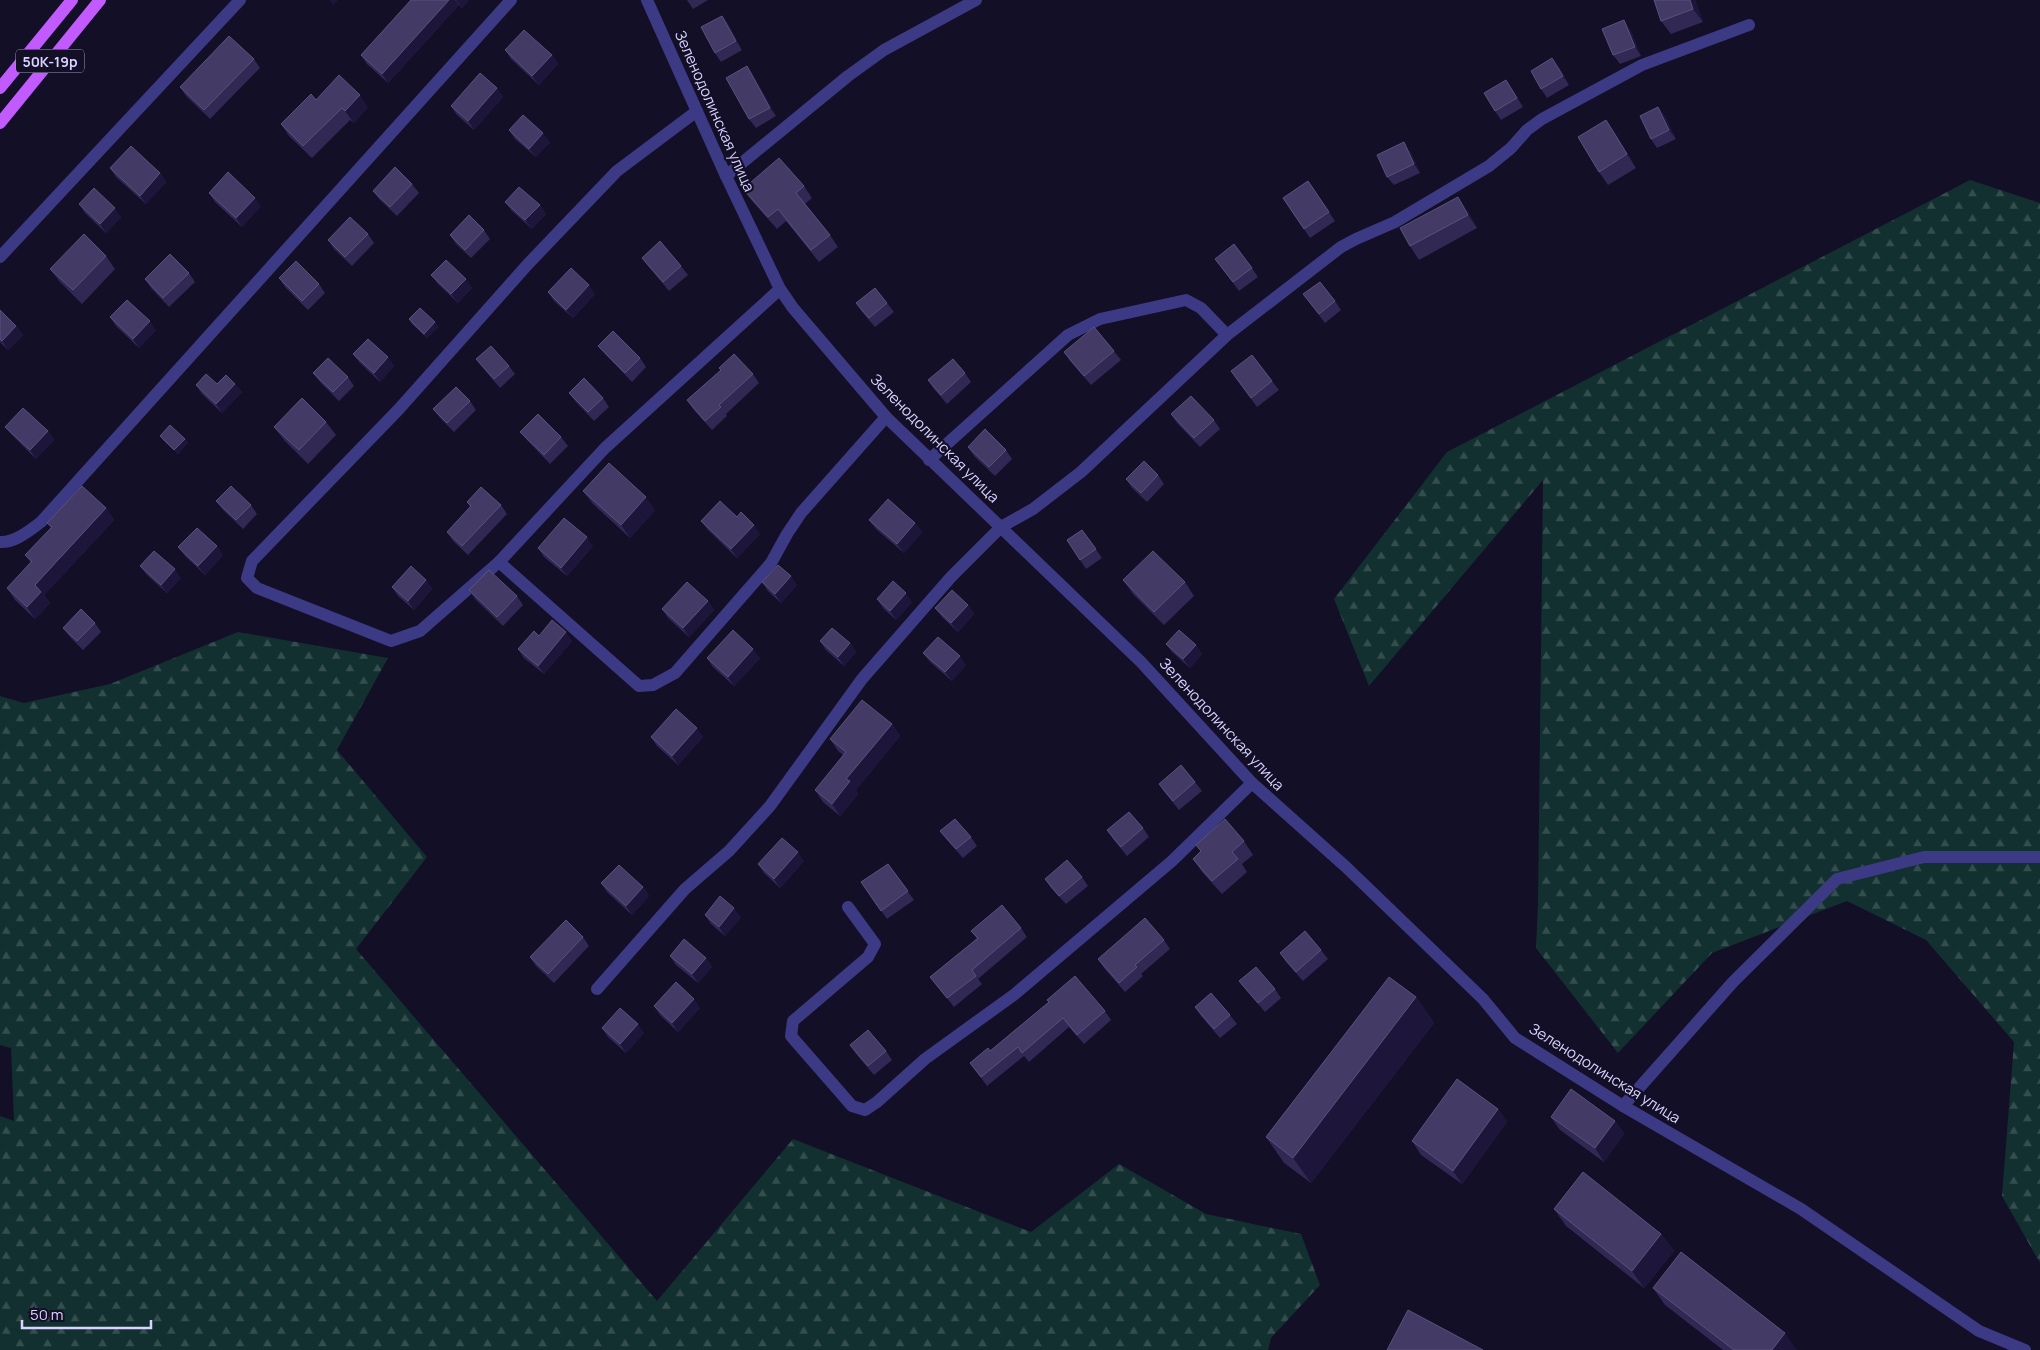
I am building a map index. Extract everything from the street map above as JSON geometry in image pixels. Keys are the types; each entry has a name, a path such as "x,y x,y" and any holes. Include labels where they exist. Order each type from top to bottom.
{"main road":[{"name":"50К-19р","path":"0,88 72,0"},
{"name":"50К-19р","path":"0,123 100,0"}],"street":[{"path":"0,257 240,0"},
{"path":"0,542 5,543 21,536 41,522 510,0"},
{"name":"Зеленодолинская улица","path":"646,0 780,290 792,308 886,417 1141,662 1252,783 1346,867 1483,1000 1515,1038 1624,1106 1801,1209 1979,1332 2025,1350"},
{"path":"726,176 848,76 884,50 976,0"},
{"path":"597,989 685,889 729,851 770,806 862,679 951,577 1001,527 1033,509 1081,472 1227,335 1342,247 1395,222 1489,166 1512,148 1527,130 1542,119 1642,65 1750,25"},
{"path":"697,111 610,178 528,264 399,409 252,561 247,578 257,588 391,640 420,631 499,562 605,448 780,290"},
{"path":"929,460 1068,335 1100,319 1186,300 1201,308 1227,335"},
{"path":"499,562 639,686 653,685 675,673 765,570 801,513 886,417"},
{"path":"848,907 876,944 868,957 793,1021 791,1036 852,1106 865,1110 877,1102 925,1059 1015,994 1165,868 1252,783"},
{"path":"1624,1106 1733,982 1837,879 1924,857 2040,857"}],"green space":[{"path":"1970,180 2040,203 2040,1263 2002,1196 2014,1042 1926,940 1847,901 1712,953 1618,1053 1536,948 1543,480 1369,686 1334,599 1447,452"},
{"path":"238,632 388,658 337,750 427,857 356,949 657,1301 793,1139 1031,1232 1119,1164 1206,1214 1301,1234 1320,1285 1271,1338 1268,1350 0,1350 0,1116 14,1121 11,1048 0,1045 0,696 24,703 110,684"}],"building":[{"path":"411,0 449,0 382,74 361,55"},
{"path":"1654,0 1690,0 1693,9 1661,21"},
{"path":"722,16 736,41 715,53 701,27"},
{"path":"1624,20 1635,47 1613,55 1602,29"},
{"path":"524,30 552,55 532,76 505,50"},
{"path":"229,36 254,59 204,110 180,87"},
{"path":"1552,58 1563,76 1541,89 1531,71"},
{"path":"747,66 770,108 749,119 726,78"},
{"path":"480,73 497,88 468,121 451,106"},
{"path":"339,75 360,95 345,111 342,108 303,146 281,124 311,94 316,100"},
{"path":"1506,80 1517,98 1495,111 1484,93"},
{"path":"1658,107 1669,130 1651,139 1640,116"},
{"path":"523,115 543,133 529,149 509,130"},
{"path":"1606,120 1627,154 1599,172 1578,137"},
{"path":"1404,142 1414,164 1387,177 1377,155"},
{"path":"131,146 160,173 140,196 110,168"},
{"path":"779,158 804,186 796,193 830,235 811,250 778,209 768,217 743,189"},
{"path":"395,167 412,184 390,207 373,191"},
{"path":"228,172 255,198 236,218 209,193"},
{"path":"1308,181 1329,212 1304,229 1283,198"},
{"path":"519,187 540,205 525,220 505,202"},
{"path":"94,188 115,208 100,224 79,204"},
{"path":"1458,197 1468,215 1410,246 1400,228"},
{"path":"469,215 484,230 465,250 450,235"},
{"path":"350,217 368,234 345,257 328,240"},
{"path":"84,234 106,256 73,290 50,269"},
{"path":"660,241 681,266 663,282 642,258"},
{"path":"1234,244 1252,268 1233,282 1215,259"},
{"path":"170,254 189,273 163,298 145,279"},
{"path":"446,260 466,279 451,294 431,275"},
{"path":"296,261 319,284 302,301 279,278"},
{"path":"571,268 589,285 566,310 548,292"},
{"path":"1320,282 1335,301 1319,314 1303,294"},
{"path":"875,288 887,303 869,318 856,303"},
{"path":"127,300 150,321 133,339 110,317"},
{"path":"420,308 435,322 424,334 409,319"},
{"path":"0,310 16,326 2,341 0,339"},
{"path":"1094,327 1114,351 1084,376 1064,352"},
{"path":"613,331 640,358 625,373 598,346"},
{"path":"368,339 388,357 374,373 353,354"},
{"path":"491,346 509,366 494,379 476,359"},
{"path":"734,354 753,374 719,405 721,407 705,421 687,400 721,370 719,368"},
{"path":"1252,355 1272,381 1251,398 1231,371"},
{"path":"328,358 348,377 333,392 313,373"},
{"path":"953,359 965,373 941,395 928,380"},
{"path":"206,374 217,384 226,375 235,384 216,404 196,385"},
{"path":"584,378 603,398 588,412 569,393"},
{"path":"456,387 470,401 447,423 433,409"},
{"path":"1191,396 1214,420 1194,438 1171,414"},
{"path":"302,398 326,422 299,450 274,427"},
{"path":"23,408 48,431 30,450 5,427"},
{"path":"538,414 561,437 544,455 520,432"},
{"path":"170,425 185,439 174,450 160,436"},
{"path":"985,429 1006,450 989,467 968,447"},
{"path":"1144,461 1158,475 1141,493 1126,479"},
{"path":"609,463 646,497 621,525 583,491"},
{"path":"82,486 106,508 35,585 41,592 27,607 7,588 32,561 25,555 52,527 47,523"},
{"path":"231,486 251,505 236,520 216,501"},
{"path":"481,487 501,505 462,546 447,532 471,506 467,502"},
{"path":"888,499 915,523 897,544 869,520"},
{"path":"720,501 737,517 741,512 754,525 731,549 701,521"},
{"path":"564,518 587,537 561,568 538,548"},
{"path":"197,528 217,546 198,566 178,547"},
{"path":"1082,530 1096,549 1080,560 1067,540"},
{"path":"154,551 175,569 161,585 140,566"},
{"path":"1153,551 1185,582 1154,612 1123,580"},
{"path":"778,565 791,576 775,594 762,582"},
{"path":"411,566 426,580 408,601 392,587"},
{"path":"489,570 517,596 497,617 469,590"},
{"path":"893,581 906,593 890,611 877,599"},
{"path":"687,582 708,601 683,628 662,609"},
{"path":"952,590 968,605 951,623 935,608"},
{"path":"81,609 95,623 77,641 63,628"},
{"path":"552,620 566,632 538,666 518,649 534,631 539,636"},
{"path":"832,628 850,643 838,657 820,641"},
{"path":"733,630 753,649 728,677 707,658"},
{"path":"1179,630 1196,645 1183,659 1166,644"},
{"path":"938,637 960,656 945,672 923,653"},
{"path":"862,700 892,724 846,779 850,781 832,804 815,790 846,752 830,739"},
{"path":"676,709 697,728 672,756 651,737"},
{"path":"1181,765 1195,782 1173,801 1159,784"},
{"path":"1129,812 1143,828 1121,847 1107,830"},
{"path":"955,819 971,837 956,849 940,831"},
{"path":"1225,819 1244,841 1232,852 1238,859 1212,881 1193,859 1201,851 1196,845"},
{"path":"782,838 798,852 774,879 758,864"},
{"path":"1067,860 1082,877 1059,896 1045,879"},
{"path":"888,864 908,891 881,911 861,882"},
{"path":"619,865 643,887 626,906 601,883"},
{"path":"720,896 734,908 719,927 705,915"},
{"path":"1002,905 1021,928 972,970 976,976 947,998 930,977 978,938 971,931"},
{"path":"1145,918 1164,940 1135,965 1137,967 1119,983 1098,959"},
{"path":"566,920 583,937 548,974 530,957"},
{"path":"1305,931 1321,950 1296,972 1280,953"},
{"path":"684,939 706,958 692,974 670,956"},
{"path":"1256,967 1275,989 1258,1003 1239,981"},
{"path":"1075,976 1105,1011 1077,1035 1063,1018 1022,1053 1018,1047 981,1077 970,1063 988,1048 990,1051 1049,1002 1047,1000"},
{"path":"1389,977 1416,997 1293,1158 1266,1137"},
{"path":"676,982 694,999 672,1023 654,1006"},
{"path":"1211,993 1230,1015 1214,1029 1195,1007"},
{"path":"620,1008 638,1024 620,1044 602,1028"},
{"path":"868,1030 886,1051 868,1066 850,1045"},
{"path":"1457,1079 1498,1109 1453,1171 1412,1141"},
{"path":"1571,1089 1615,1121 1595,1148 1551,1117"},
{"path":"1583,1172 1661,1234 1632,1271 1554,1209"},
{"path":"1681,1252 1785,1333 1772,1350 1734,1350 1653,1288"},
{"path":"1408,1310 1483,1350 1387,1350"}]}
